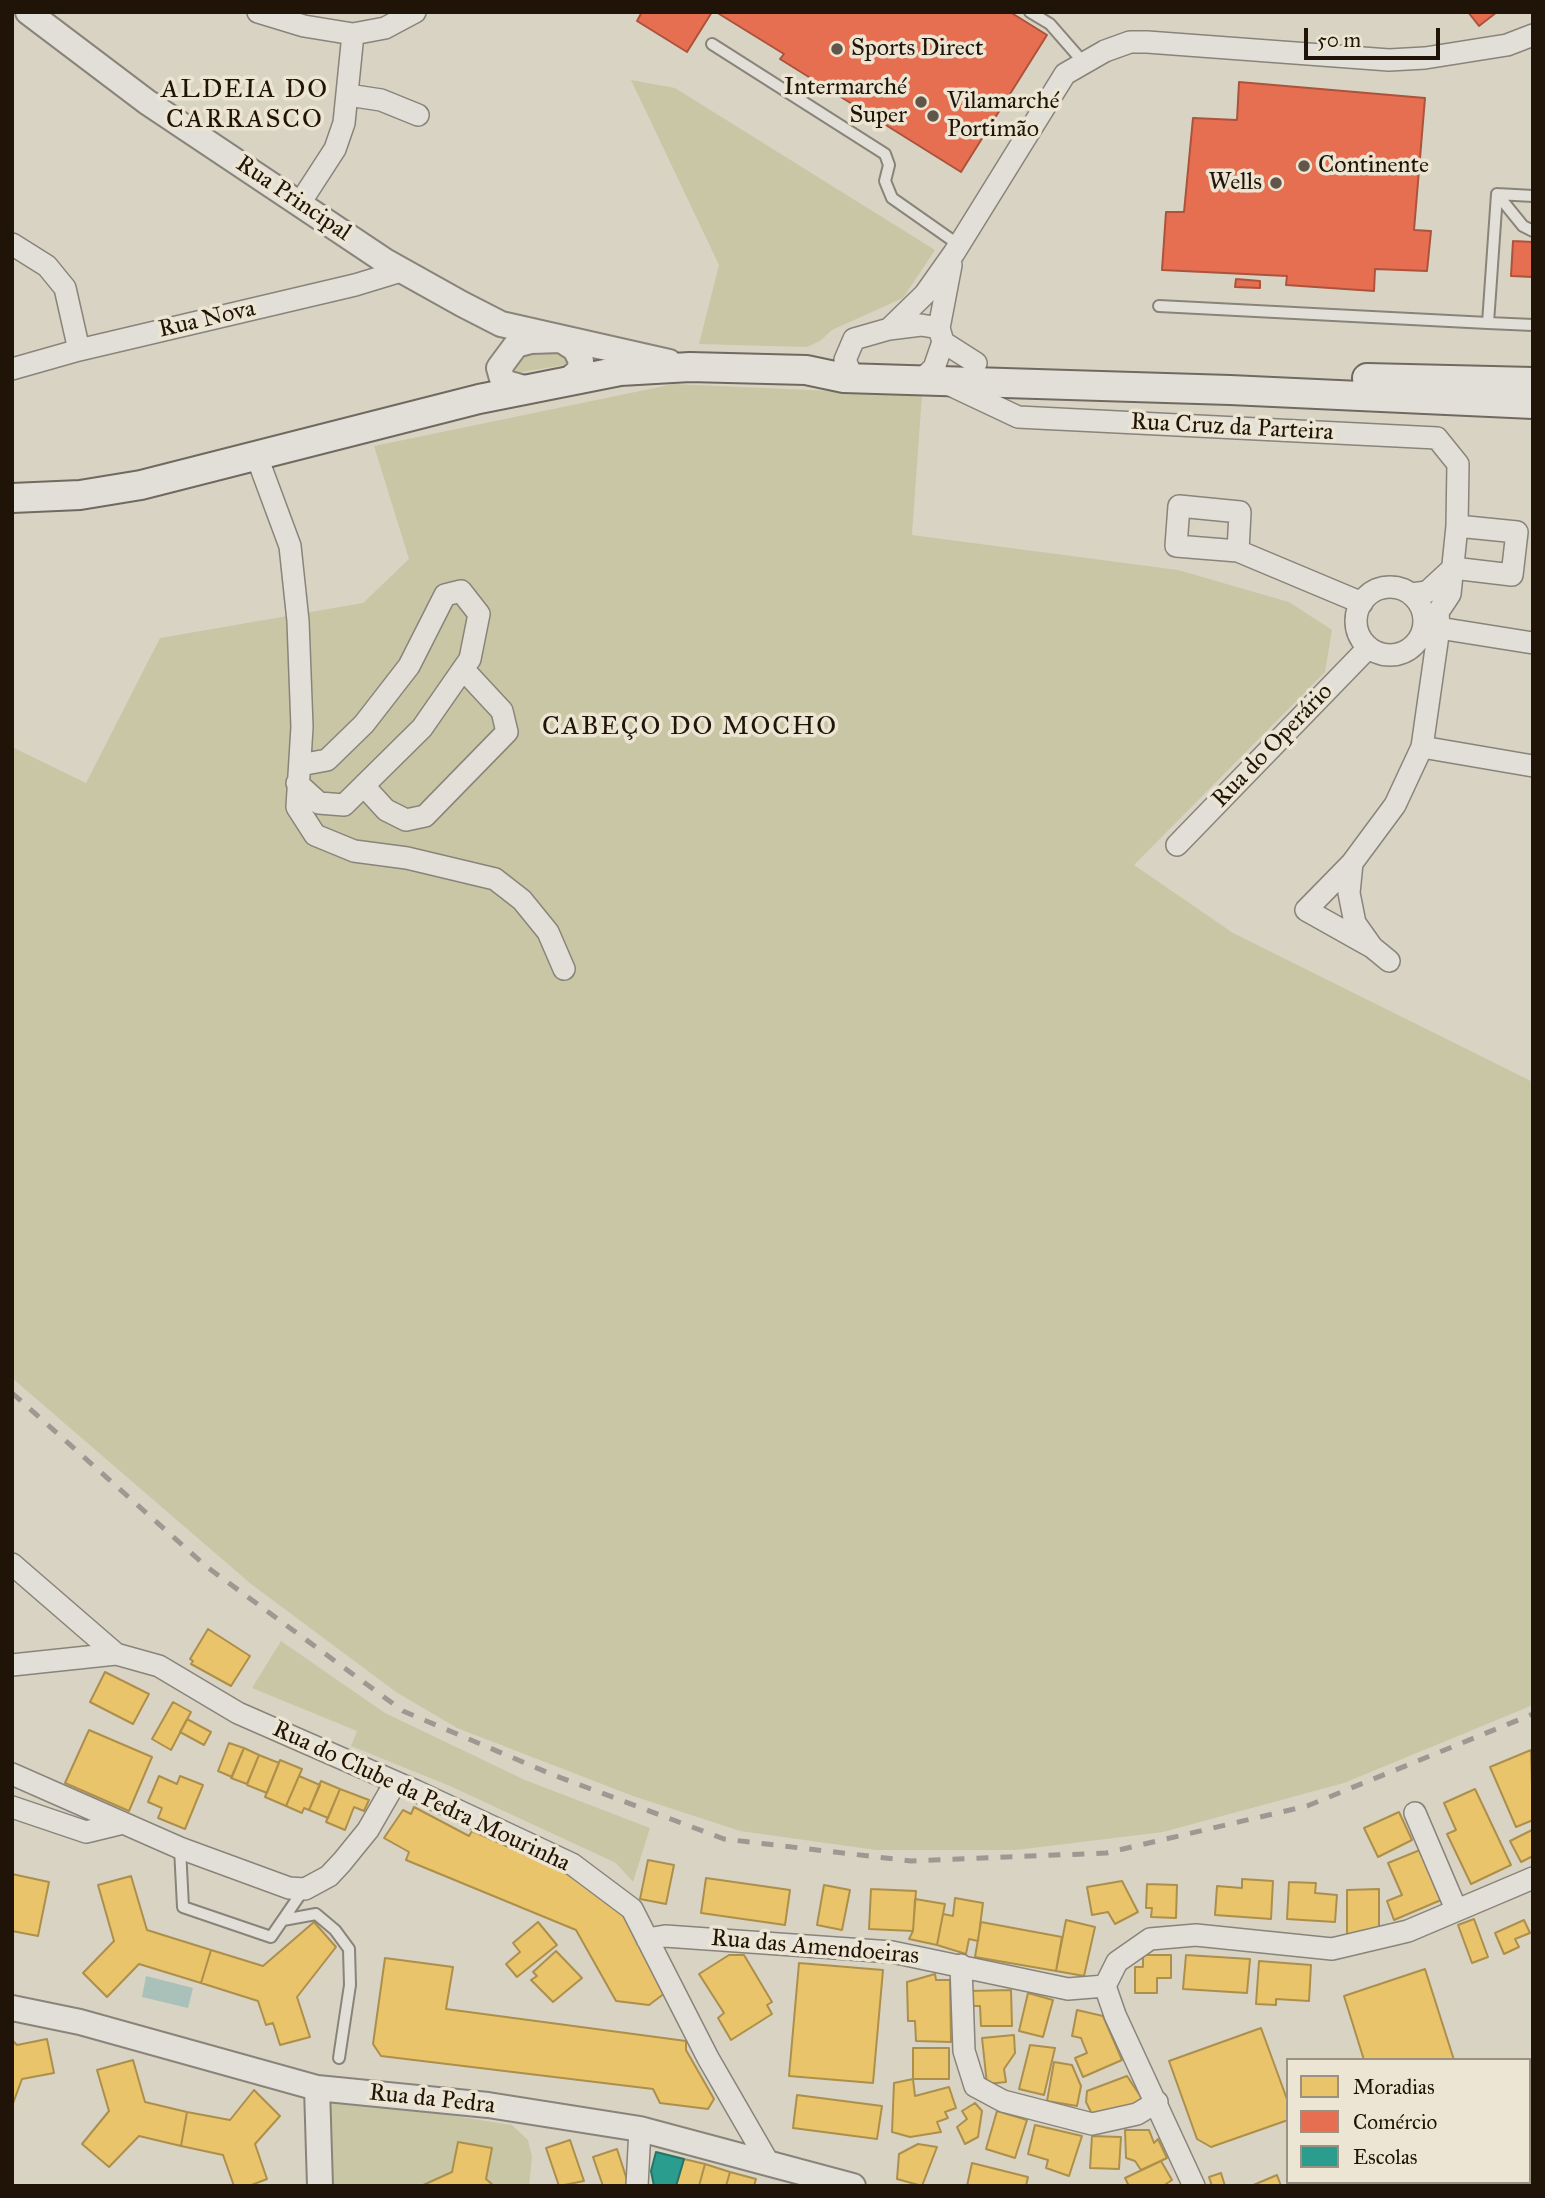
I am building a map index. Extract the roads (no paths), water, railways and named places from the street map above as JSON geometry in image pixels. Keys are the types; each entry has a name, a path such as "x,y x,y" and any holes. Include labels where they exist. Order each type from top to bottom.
{"main road":[{"path":"936,358 1170,378 1445,377 1533,382"},
{"path":"12,498 80,495 141,485 528,388 620,371 690,366 849,369 936,358 1533,404"}],"street":[{"name":"Rua Principal","path":"28,12 147,102 401,271 462,304 501,324 561,340 690,366"},
{"path":"258,12 304,26 354,34 385,27 415,12"},
{"path":"300,203 335,149 348,95 354,34"},
{"path":"889,329 925,294 1065,74 1130,42 1389,60 1457,55 1507,45 1533,35"},
{"path":"1507,45 1533,45"},
{"path":"348,95 381,100 418,115"},
{"path":"12,244 47,266 65,288 79,350"},
{"path":"936,358 956,249"},
{"name":"Rua Nova","path":"12,369 79,350 355,285 401,271"},
{"name":"Rua Principal","path":"462,304 494,334 499,353 499,368"},
{"path":"849,369 853,339 889,329 921,325 936,358"},
{"name":"Rua Principal","path":"463,403 491,383 516,345 531,341 561,340"},
{"path":"561,340 575,349 581,361 579,370 568,380"},
{"name":"Rua Cruz da Parteira","path":"936,358 1018,417 1437,438 1458,464 1457,526 1450,594 1431,623"},
{"path":"499,368 503,382 512,387 528,388"},
{"path":"257,457 290,546 298,621 299,774 296,807 315,835 354,851 407,858 495,879 522,900 548,932 564,969"},
{"path":"1411,594 1427,592 1453,568 1512,575 1517,532 1457,526"},
{"path":"1238,551 1362,603"},
{"path":"1389,961 1371,947 1306,910 1352,863 1395,805 1422,747 1431,623 1418,600 1398,588 1377,589 1362,603 1356,616 1357,632 1368,648 1387,656 1402,653 1418,642 1431,623"},
{"path":"461,591 479,614 470,659 422,728 344,805 319,803 299,774 327,760 364,724 409,666 445,595 461,591"},
{"path":"1431,623 1533,643"},
{"name":"Rua do Operário","path":"1177,845 1368,648"},
{"path":"364,786 386,810 406,820 425,816 508,732 502,710 463,669"},
{"path":"1422,747 1533,766"},
{"path":"1352,863 1349,892 1355,923 1371,947"},
{"path":"12,1564 116,1654"},
{"name":"Rua do Clube da Pedra Mourinha","path":"12,1665 116,1654 159,1666 238,1713 572,1864 632,1909 708,2058 768,2162"},
{"path":"12,1774 180,1848 289,1888 305,1889 330,1875 342,1862 368,1830 395,1783"},
{"path":"12,1807 86,1832 124,1823"},
{"path":"1415,1813 1456,1909"},
{"path":"1194,2186 1115,2015 1105,1986 1117,1962 1150,1938 1196,1936 1332,1950 1408,1931 1533,1878"},
{"name":"Rua das Amendoeiras","path":"647,1939 665,1936 892,1951 1068,1989 1105,1986"},
{"path":"961,1965 964,2051 975,2086 1003,2101 1092,2124 1137,2114 1157,2102"},
{"name":"Rua da Pedra","path":"12,2008 80,2022 317,2088 488,2105 640,2129 853,2186"},
{"path":"317,2088 320,2186"},
{"path":"637,2186 640,2129"}],"lane":[{"path":"1030,12 1050,24 1084,63"},
{"path":"712,44 885,154 889,165 885,181 892,198 956,249"},
{"path":"1497,194 1533,196"},
{"path":"1497,194 1523,226 1533,231"},
{"path":"1488,323 1497,194"},
{"path":"1159,306 1533,325"},
{"path":"180,1848 183,1907 271,1937 305,1889"},
{"path":"283,1920 316,1914 335,1930 349,1949 350,1985 339,2057"}],"water":[{"path":"146,1976 193,1988 188,2008 142,1997"}],"railway":[{"path":"12,1393 207,1567 403,1711 551,1774 724,1839 911,1861 1106,1853 1307,1806 1533,1714"}],"place":[{"name":"Sports Direct","path":"837,49"},
{"name":"Intermarché Super","path":"921,102"},
{"name":"Vilamarché Portimão","path":"933,116"},
{"name":"Continente","path":"1304,166"},
{"name":"Wells","path":"1276,183"}],"district":[{"name":"ALDEIA DO CARRASCO","path":"245,106"},
{"name":"CABEÇO DO MOCHO","path":"690,728"}]}
